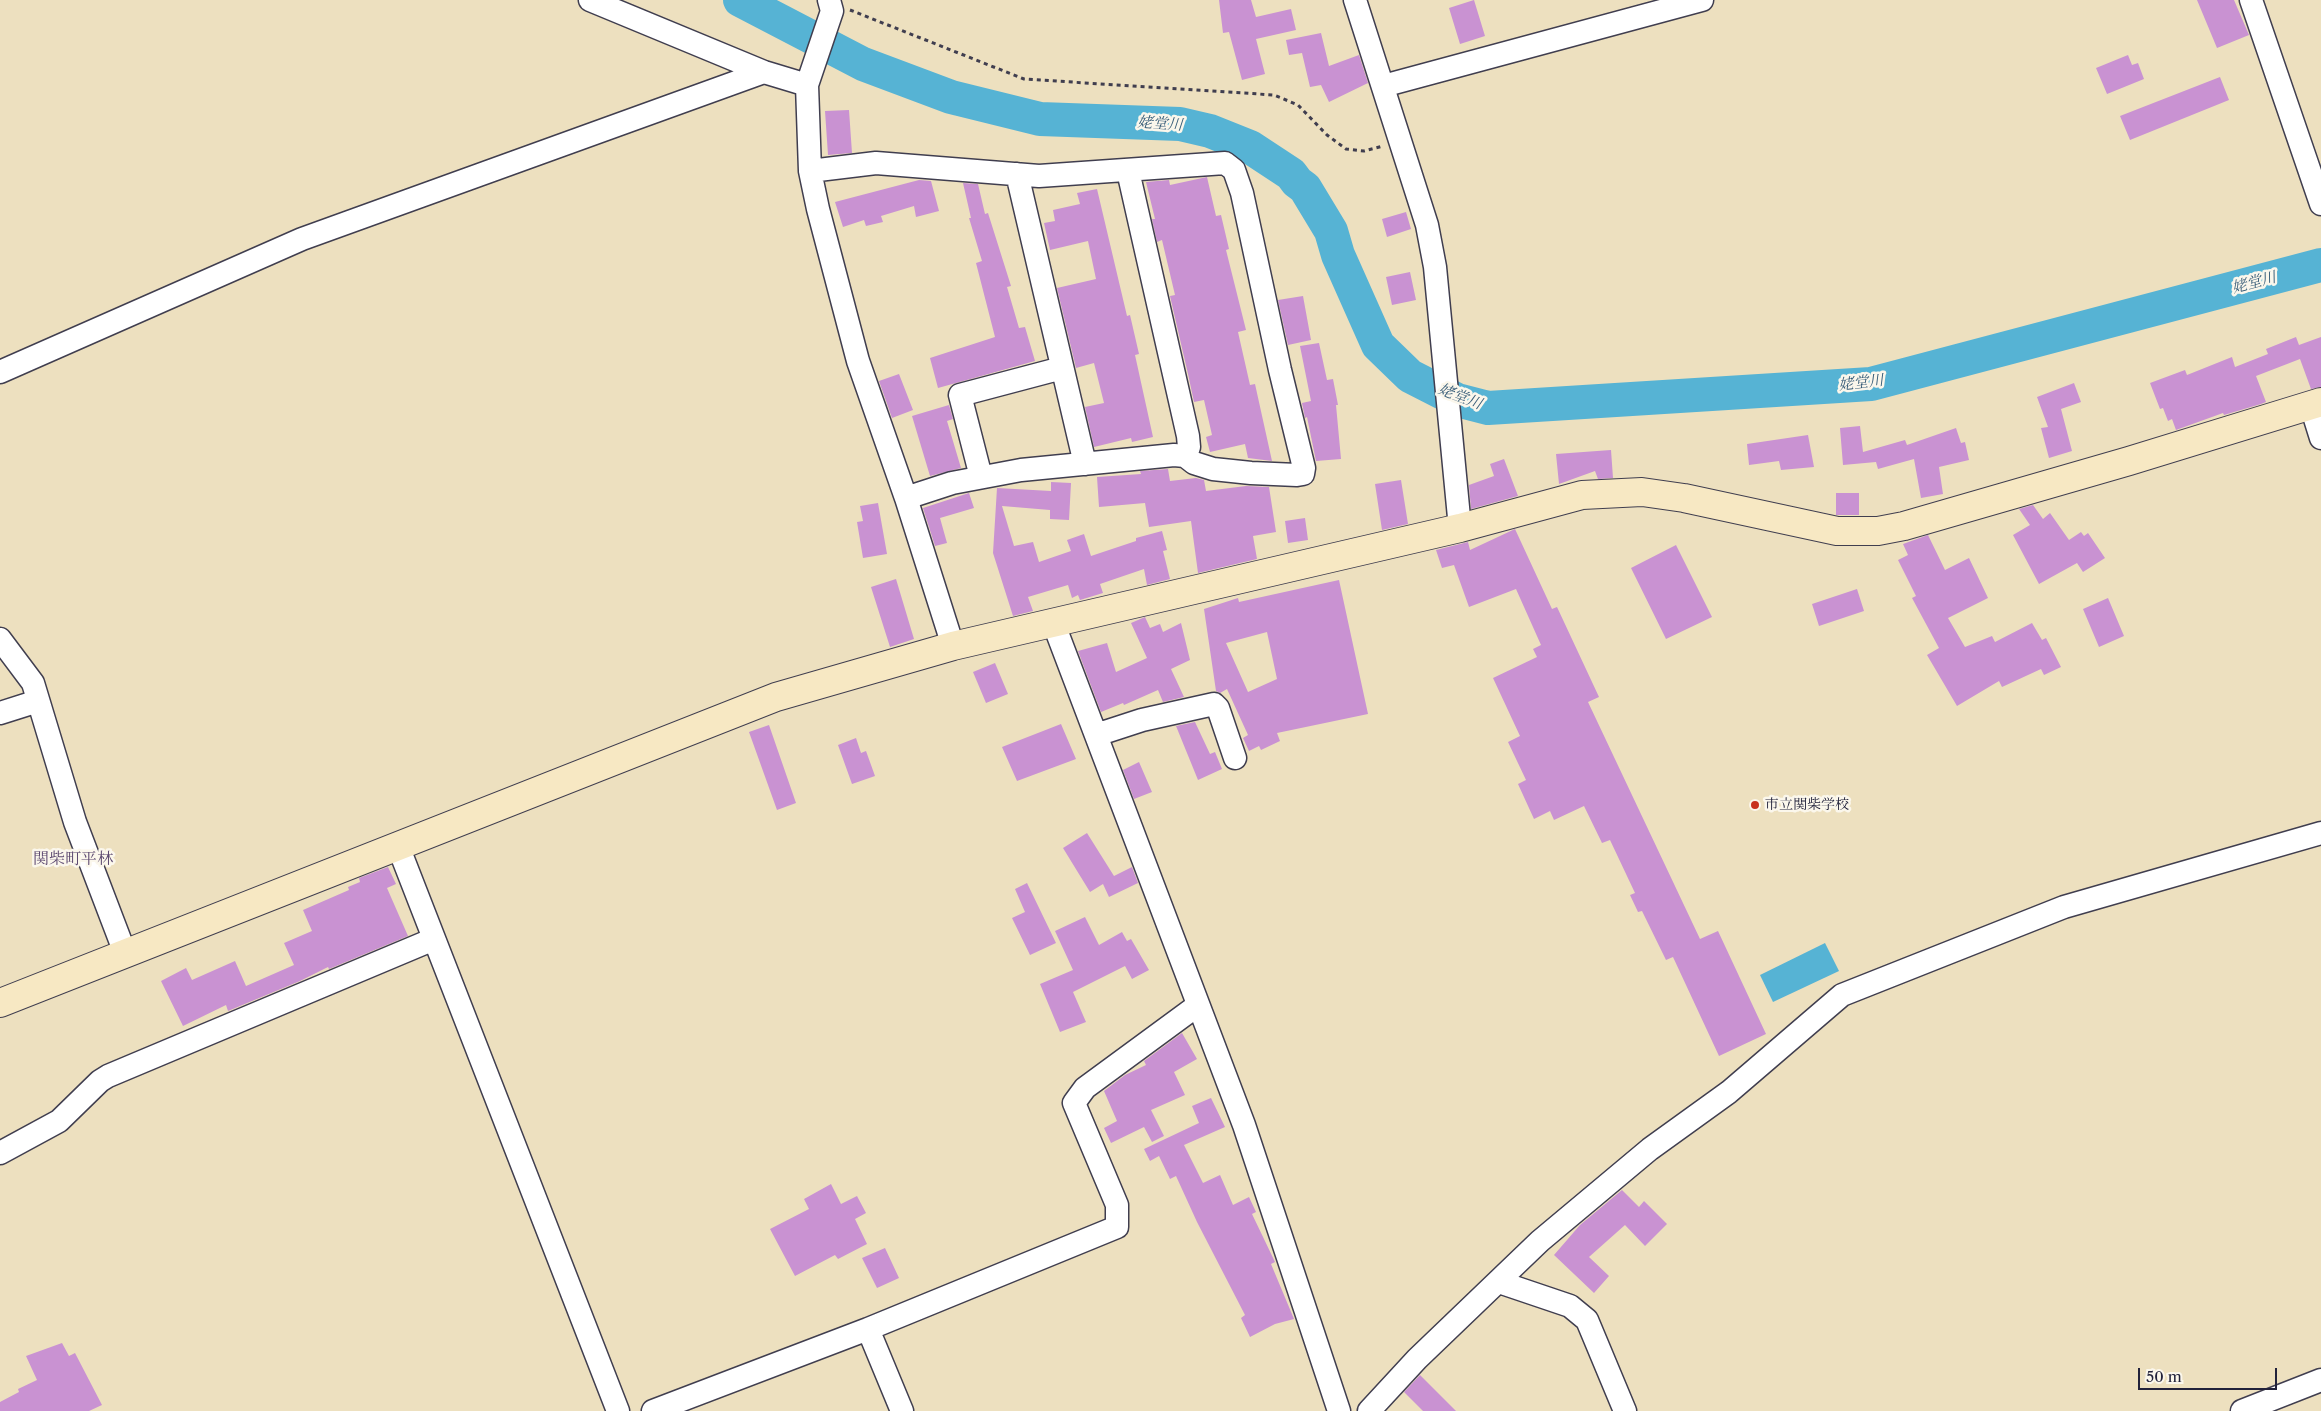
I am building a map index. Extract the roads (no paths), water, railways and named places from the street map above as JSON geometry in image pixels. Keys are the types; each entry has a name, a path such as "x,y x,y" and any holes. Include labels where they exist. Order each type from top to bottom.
{"street":[{"path":"590,0 764,72 809,79"},
{"path":"1354,0 1427,225 1435,267 1460,528"},
{"path":"1383,86 1702,0"},
{"path":"2251,0 2321,204"},
{"path":"830,4 809,79 810,171 818,209 858,361 906,498 953,646"},
{"path":"0,372 302,239 764,72"},
{"path":"810,171 876,163 1048,175 1225,164 1234,170 1242,193 1280,370 1304,468 1302,474 1251,473 1213,469 1194,463 1185,456 1174,455 1021,470 952,483 906,498"},
{"path":"1128,171 1188,436 1189,447 1185,456"},
{"path":"1017,174 1086,464"},
{"path":"981,477 960,395 1062,368"},
{"path":"0,1003 776,697 953,646 1460,528 1582,495 1623,492 1684,498 1837,531 1878,531 1922,521 2316,404 2321,438"},
{"path":"1053,622 1244,1125 1339,1411"},
{"path":"0,639 33,683 76,822 125,953"},
{"path":"0,712 38,701"},
{"path":"1096,735 1142,720 1214,704 1218,708 1235,758"},
{"path":"1369,1411 1477,1300 1499,1282 1540,1241 1650,1149 1718,1102 1842,995 2064,907 2321,833"},
{"path":"398,846 618,1411"},
{"path":"0,1153 59,1120 100,1081 108,1076 434,939"},
{"path":"653,1411 868,1329 1091,1240 1117,1227 1117,1205 1074,1103 1091,1083 1198,1005"},
{"path":"1499,1282 1570,1306 1587,1320 1624,1411"},
{"path":"868,1329 902,1411"},
{"path":"2242,1411 2321,1380"}],"water":[{"path":"1825,943 1839,971 1773,1002 1760,975"}],"waterway":[{"name":"姥堂川","path":"740,0 863,64 951,97 1040,119 1180,124 1210,131 1250,147 1291,174 1305,188 1331,231 1338,255 1378,345 1410,376 1457,400 1488,408 1871,384 2321,265"}],"place":[{"name":"市立関柴学校","path":"1755,805"}],"district":[{"name":"関柴町平林","path":"73,859"}]}
